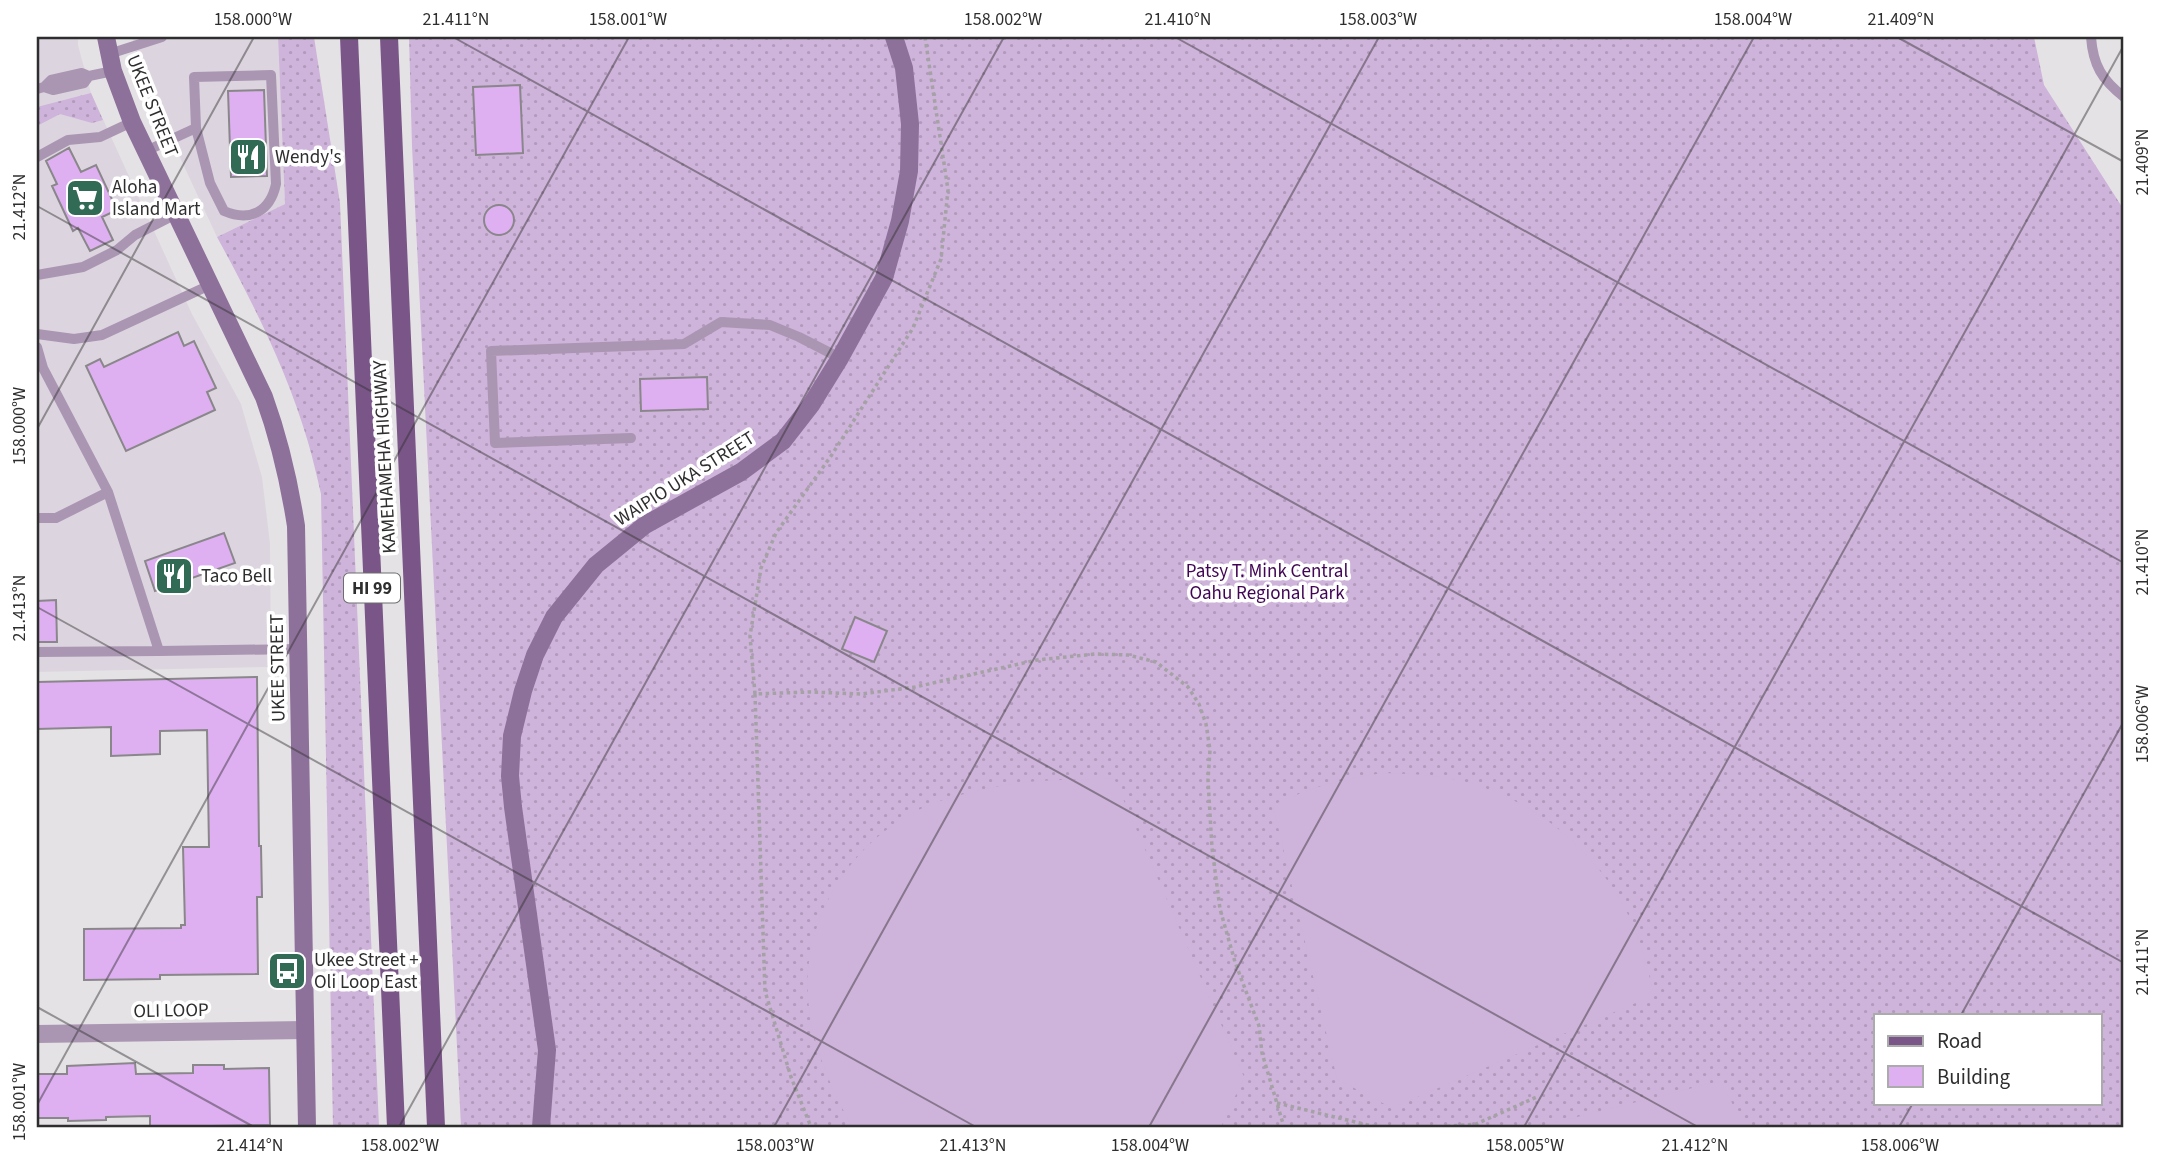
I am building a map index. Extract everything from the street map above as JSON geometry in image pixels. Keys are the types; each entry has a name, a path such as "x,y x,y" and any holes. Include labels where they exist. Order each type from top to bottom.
{"main road":[{"name":"KAMEHAMEHA HIGHWAY","path":"349,37 396,1127"},
{"name":"KAMEHAMEHA HIGHWAY","path":"388,37 436,1127"}],"street":[{"name":"WAIPIO UKA STREET","path":"541,1127 547,1050 510,776 512,736 523,691 535,655 554,617 596,565 645,526 741,472 783,441 811,405 840,358 884,278 900,221 909,171 910,124 904,68 894,37"},
{"name":"UKEE STREET","path":"109,54 132,122 264,397 284,455 296,527 307,1127"},
{"name":"OLI LOOP","path":"37,1034 305,1030"}],"lane":[{"path":"40,88 51,80 82,73 89,76 109,54 162,37"},
{"path":"2091,37 2092,54 2105,81 2124,97"},
{"path":"271,75 276,184 273,196 266,205 252,215 238,217 224,211 210,183 196,128 194,77 271,75"},
{"path":"37,157 68,140 100,137 132,122"},
{"path":"146,151 196,128"},
{"path":"37,275 83,267 176,214"},
{"path":"37,334 74,339 102,335 210,285"},
{"path":"631,438 495,443 491,351 684,344 721,322 770,325 840,358"},
{"path":"37,347 43,368 108,492 159,651"},
{"path":"37,518 56,518 108,492"},
{"path":"37,652 299,649"}],"path":[{"path":"811,1127 791,1077 765,991 755,694 750,636 761,568 776,533 831,456 913,328 941,259 948,190 925,37"},
{"path":"755,694 861,694 915,687 1037,660 1095,654 1128,655 1156,662 1188,687 1199,704 1206,724 1210,750 1208,780 1212,848 1220,909 1235,962 1259,1026 1262,1053 1284,1127"},
{"path":"1440,1127 1476,1124 1539,1096"},
{"path":"1277,1103 1376,1127"}],"shaded area":[{"path":"37,37 78,37 91,93 192,314 241,404 262,477 270,543 271,667 37,672"},
{"path":"132,37 278,37 285,204 217,237 141,74"}],"green space":[{"path":"278,37 314,37 340,203 379,1127 333,1127 321,494 308,442 290,389 256,312 217,237 285,204"},
{"name":"Patsy T. Mink Central Oahu Regional Park","path":"409,37 2034,37 2044,85 2124,210 2124,1127 461,1127 412,146"},
{"path":"91,93 103,120 92,123 60,114 37,126 37,107"},
{"path":"1383,773 1438,777 1485,788 1512,799 1561,831 1583,851 1619,897 1639,940 1654,995 1392,1108 1337,1079 1273,805 1326,784"},
{"path":"1114,778 1244,1077 1221,1127 852,1127 823,1065 813,1032 808,998 809,965 815,933 827,903 843,875 864,850 888,829 916,811 946,799 1019,783"},
{"path":"1720,1081 1745,1127 1537,1127"}],"building":[{"path":"520,85 523,153 476,155 473,87"},
{"name":"Wendy's","path":"264,90 267,176 231,177 228,91"},
{"name":"Aloha Island Mart","path":"69,148 81,172 96,165 117,210 102,217 113,240 90,251 78,228 73,231 52,186 57,184 46,161"},
{"path":"499,205 509,210 514,220 509,230 499,235 489,230 484,220 489,210"},
{"path":"178,332 184,346 194,341 216,388 207,392 215,410 126,451 86,366 100,359 104,367"},
{"path":"707,377 708,409 641,411 640,379"},
{"name":"Taco Bell","path":"224,533 235,563 155,591 145,561"},
{"path":"56,600 57,642 37,642 37,601"},
{"path":"855,617 887,631 874,662 842,649"},
{"path":"257,677 262,897 257,897 258,974 160,975 160,979 84,980 84,929 181,928 181,925 185,925 183,847 209,847 207,730 160,731 160,754 111,756 111,727 37,729 37,682"},
{"path":"135,1063 136,1074 193,1073 193,1065 224,1065 224,1069 269,1068 270,1125 150,1127 150,1116 68,1121 68,1118 37,1118 37,1074 67,1074 67,1066"}],"place":[{"name":"Wendy's","path":"248,157"},
{"name":"Aloha Island Mart","path":"85,198"},
{"name":"Taco Bell","path":"174,576"},
{"name":"Ukee Street + Oli Loop East","path":"287,971"}]}
